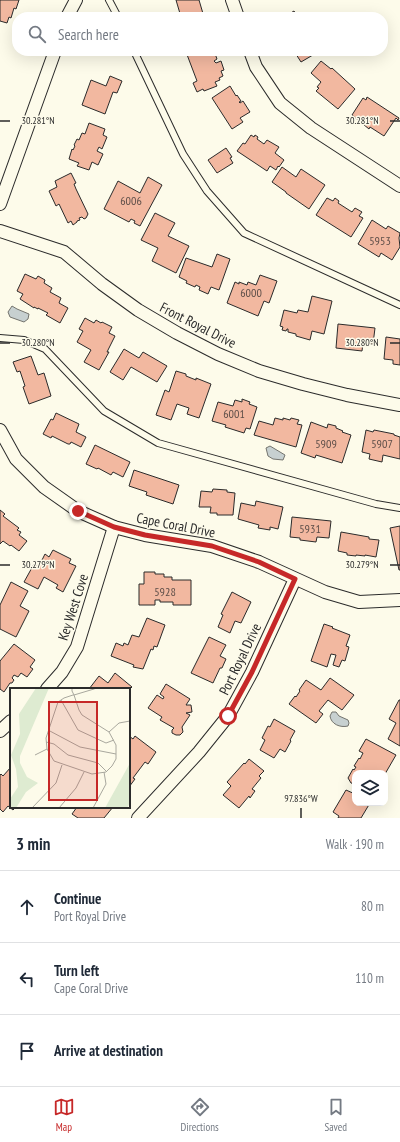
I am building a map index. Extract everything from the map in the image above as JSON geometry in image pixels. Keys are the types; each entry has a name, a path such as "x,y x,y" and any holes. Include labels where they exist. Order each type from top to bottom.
{"street":[{"path":"70,12 76,0"},
{"path":"232,0 236,12"},
{"path":"0,204 53,56"},
{"path":"252,56 256,68 280,102 311,128 400,186"},
{"name":"Front Royal Drive","path":"0,231 64,252 102,284 138,310 177,333 218,354 260,371 303,384 347,395 400,405"},
{"name":"Cape Coral Drive","path":"0,430 16,460 44,487 78,511 114,527 145,535 212,546 259,562 325,592 359,602 400,600"},
{"name":"Key West Cove","path":"49,688 62,672 77,647 114,527"},
{"name":"Port Royal Drive","path":"138,818 199,752 228,716 252,672 295,579"},
{"path":"0,731 10,722"}],"lane":[{"path":"110,0 116,12"},
{"path":"136,56 183,154 207,191 244,233 400,305"},
{"path":"0,338 24,340 44,349 104,411 158,443 368,502 400,508"}],"shaded area":[{"path":"12,306 29,314 28,319 24,322 10,317 8,312"},
{"path":"270,446 285,455 283,460 273,459 268,456 266,448"},
{"path":"332,712 336,712 339,716 348,720 348,726 336,725 330,716"}],"building":[{"path":"0,0 19,0 16,9 14,8 11,18 9,17 7,23 0,21"},
{"path":"176,0 199,0 203,12 180,12"},
{"path":"188,56 216,56 217,59 214,61 216,63 221,61 224,70 221,71 223,76 219,78 220,80 215,82 217,86 197,92 193,83 197,81"},
{"path":"297,56 311,56 301,62"},
{"path":"321,61 331,69 332,68 355,89 338,109 316,91 321,82 311,73"},
{"path":"110,76 122,81 117,93 113,92 105,114 82,105 91,80 106,86"},
{"path":"230,86 241,101 239,102 240,103 243,101 250,112 240,118 243,122 232,129 212,98"},
{"path":"367,97 399,118 398,120 396,118 384,136 370,127 369,129 352,115 363,98 366,100"},
{"path":"89,123 105,129 103,135 107,137 102,149 99,147 97,151 103,154 98,165 92,162 89,170 77,166 79,163 69,159 77,139 79,140 82,133 85,134"},
{"path":"251,135 258,137 257,139 264,144 267,140 279,147 275,153 284,160 276,170 270,166 267,171 237,151 243,143 245,144"},
{"path":"226,148 232,157 230,158 233,163 217,173 208,160"},
{"path":"282,167 296,177 301,169 325,185 309,209 272,182"},
{"path":"71,173 76,183 74,184 76,189 88,214 84,219 82,217 79,218 80,220 73,225 71,221 68,223 59,204 56,206 49,191 57,187 55,181"},
{"path":"148,177 162,185 140,226 134,223 135,221 131,219 129,222 104,209 118,181 140,193"},
{"path":"327,198 333,201 335,198 339,201 338,203 352,212 355,208 362,212 359,216 363,218 351,237 316,215"},
{"path":"155,213 175,223 168,236 189,246 176,273 152,261 158,248 141,240"},
{"path":"372,220 386,229 388,226 400,233 400,247 392,260 381,253 379,257 358,244"},
{"path":"217,254 230,259 219,290 211,287 208,294 199,290 200,287 196,285 195,287 186,283 187,281 179,277 186,258 212,267"},
{"path":"25,274 36,279 38,276 45,280 44,283 52,288 50,292 61,298 59,303 68,308 60,323 46,315 48,313 38,308 34,308 20,299 23,294 17,291"},
{"path":"260,275 277,281 269,303 264,301 258,316 227,303 235,282 247,285 248,282 256,285"},
{"path":"312,296 332,301 324,334 312,331 310,340 288,332 288,329 286,331 282,330 283,327 280,326 284,310 297,313 298,310 308,312"},
{"path":"85,318 94,323 96,320 112,327 109,333 115,336 107,352 109,352 99,370 84,362 91,350 77,342 83,331 79,329"},
{"path":"338,324 375,328 373,344 363,343 362,351 336,348"},
{"path":"386,337 400,339 400,365 393,364 393,360 384,359"},
{"path":"124,349 139,358 143,352 167,366 157,382 131,367 123,380 110,372"},
{"path":"31,356 38,375 44,373 51,396 29,404 23,387 25,386 20,371 17,372 13,362"},
{"path":"176,371 186,374 186,376 196,380 196,378 211,384 199,418 187,414 189,408 177,404 171,420 156,415 165,390 169,392"},
{"path":"242,399 257,407 250,429 246,428 244,433 212,421 218,402 233,406 235,400 242,402"},
{"path":"56,413 79,424 76,432 86,437 81,447 71,442 68,444 52,436 51,438 43,434"},
{"path":"275,418 290,420 291,418 299,420 297,424 302,425 296,447 254,435 259,421 273,425"},
{"path":"311,422 327,428 328,424 336,426 336,428 343,431 342,432 351,435 342,463 316,455 315,458 301,453"},
{"path":"366,430 394,434 400,437 400,459 383,455 382,462 369,459 370,454 362,452"},
{"path":"95,445 130,462 123,477 113,472 111,475 86,464"},
{"path":"134,470 179,485 173,504 146,495 147,492 129,486"},
{"path":"213,489 227,490 227,492 235,493 233,515 217,515 217,513 210,513 211,507 199,507 201,491 212,492"},
{"path":"256,501 283,507 278,529 270,527 270,530 258,528 259,525 238,519 241,503 255,506"},
{"path":"0,510 5,514 3,516 19,528 17,530 21,532 19,535 27,541 19,551 3,541 0,544"},
{"path":"292,517 331,521 329,538 317,537 316,542 290,537"},
{"path":"400,526 400,570 399,570 390,528"},
{"path":"341,532 379,540 376,557 365,555 347,555 347,553 338,551"},
{"path":"53,550 71,559 69,563 76,566 63,592 56,588 58,585 44,577 38,589 24,582 34,564 39,566 45,554 49,557"},
{"path":"144,572 164,574 164,577 172,577 172,580 191,580 191,605 173,605 173,602 160,602 160,600 155,600 155,605 139,605 139,584 144,584"},
{"path":"11,582 28,591 20,606 29,611 16,637 0,629 0,605"},
{"path":"232,592 251,602 241,623 235,621 230,633 218,627 223,615 221,614"},
{"path":"147,618 165,625 157,647 154,646 153,650 151,649 143,669 133,667 134,665 111,656 116,643 123,646 124,643 128,645 132,635 139,637"},
{"path":"324,624 350,635 346,646 349,647 345,661 342,660 339,667 333,665 336,655 331,654 327,667 311,661"},
{"path":"209,637 226,645 220,656 226,659 213,683 191,673"},
{"path":"14,644 35,660 30,667 33,669 27,677 21,673 18,677 14,675 12,678 14,680 4,692 0,689 0,661"},
{"path":"115,673 132,687 130,689 90,688 99,676 108,683"},
{"path":"330,678 354,695 342,710 328,700 319,711 323,714 316,723 289,704 295,696 296,697 306,680 321,690"},
{"path":"166,684 190,699 186,705 191,705 192,712 186,713 190,715 182,727 183,732 180,735 172,733 174,728 160,720 162,717 148,708 157,695 163,699 164,697 160,694"},
{"path":"399,700 400,746 388,739 396,723 389,719"},
{"path":"274,719 295,731 285,752 280,749 274,758 260,750 265,740 262,738 268,726 270,727"},
{"path":"135,736 156,752 148,764 145,762 133,778 135,779 130,786 130,737 133,739"},
{"path":"366,739 396,755 387,770 354,770 356,767 354,766 363,753 359,751"},
{"path":"249,759 264,771 259,776 261,778 252,789 255,791 239,808 223,795 231,786 227,782"},
{"path":"10,768 10,808 8,806 3,812 0,809 0,775 1,774 3,776"},
{"path":"352,771 352,783 348,778"},
{"path":"346,790 352,793 352,806 368,806 361,818 338,818 339,816 333,812"},
{"path":"76,808 112,808 104,818 78,818 72,814"}],"route":[{"path":"78,511 114,527 145,535 212,546 259,562 295,579 252,672 228,716"}]}
